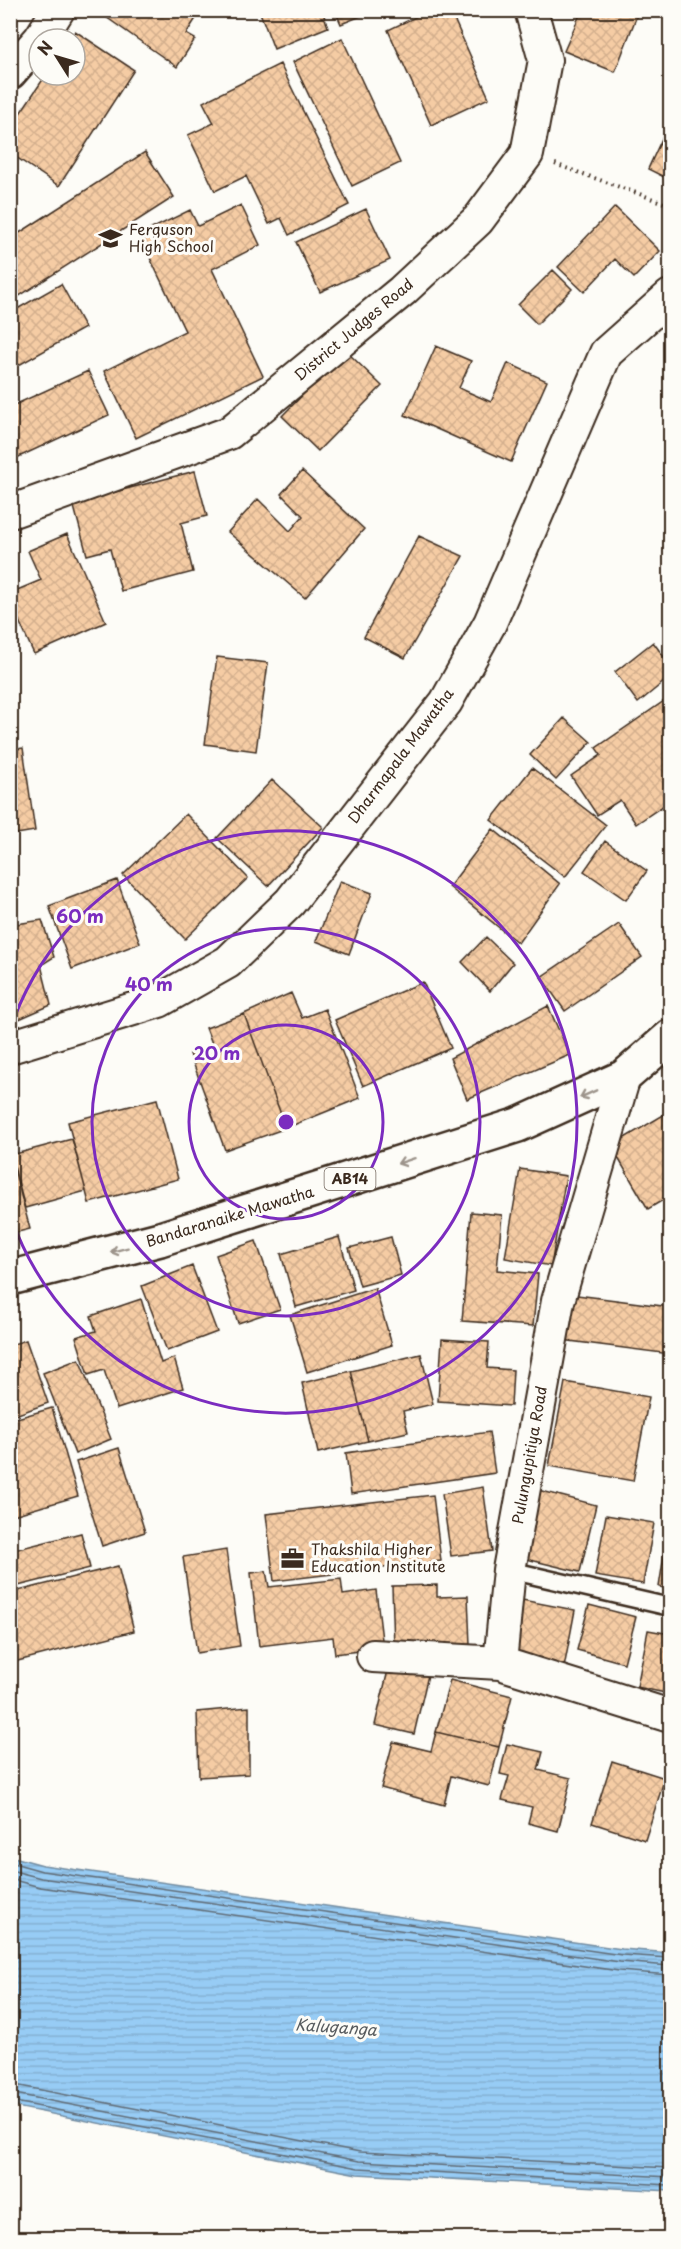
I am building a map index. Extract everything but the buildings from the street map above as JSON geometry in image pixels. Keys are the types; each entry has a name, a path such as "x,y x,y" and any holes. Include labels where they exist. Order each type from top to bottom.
{"main road":[{"name":"Bandaranaike Mawatha","path":"10,1278 160,1239 518,1125 624,1077 670,1037"}],"street":[{"path":"47,27 58,10"},
{"name":"District Judges Road","path":"10,512 229,433 402,291 478,220 528,154 545,60 531,10"},
{"path":"10,73 27,54"},
{"name":"Dharmapala Mawatha","path":"10,1047 159,1001 228,962 290,902 446,702 490,623 606,353 670,296"},
{"name":"Pulungupitiya Road","path":"500,1664 510,1570 558,1301 624,1077"},
{"path":"373,1656 500,1664 670,1716"}],"lane":[{"path":"510,1570 670,1606"}],"path":[{"path":"528,154 670,205"}],"water":[{"name":"Kaluganga","path":"10,1856 43,1865 622,1949 670,1953 670,2191 357,2174 11,2106"}],"place":[{"name":"Ferguson High School","path":"111,239"},
{"name":"Thakshila Higher Education Institute","path":"293,1559"}]}
